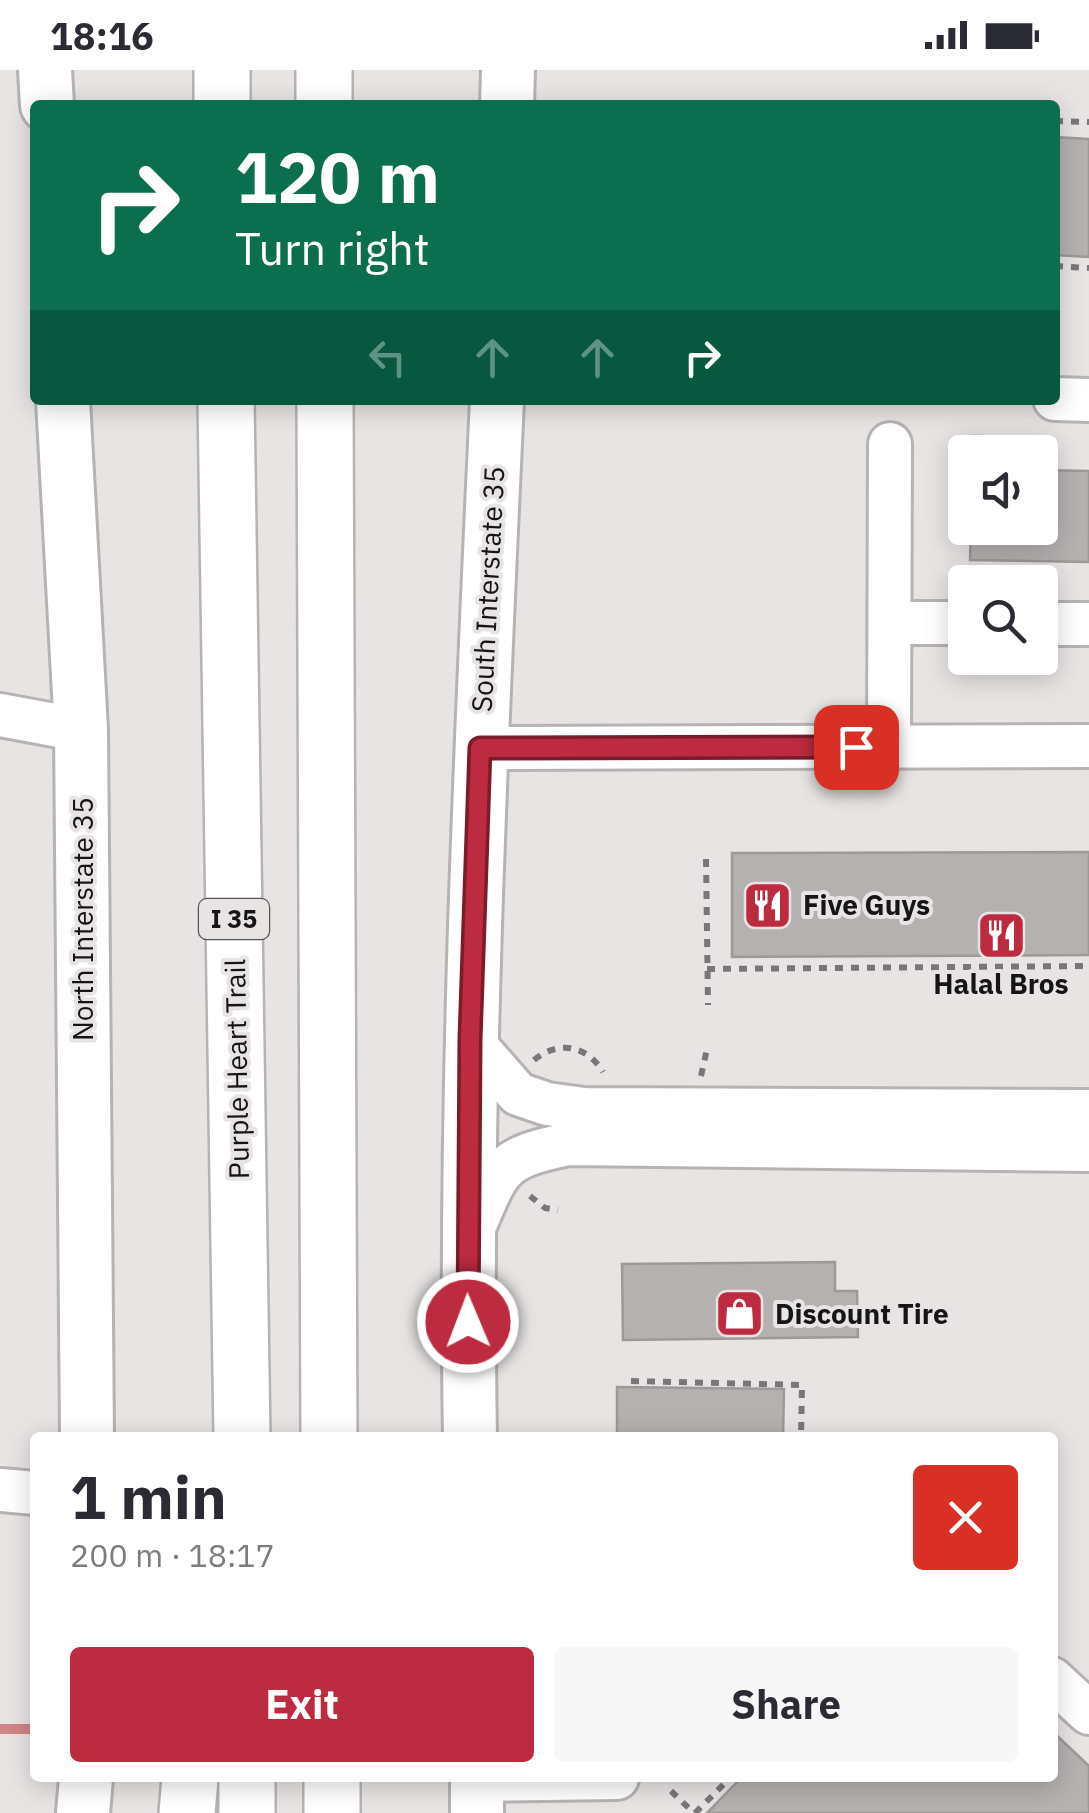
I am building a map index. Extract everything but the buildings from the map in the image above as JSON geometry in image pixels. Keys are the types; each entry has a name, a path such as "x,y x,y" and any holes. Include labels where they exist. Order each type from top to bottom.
{"highway":[{"path":"222,70 222,100"},
{"path":"324,70 324,100"},
{"name":"Purple Heart Trail","path":"226,405 242,1432"},
{"path":"325,405 330,1432"},
{"path":"220,1432 239,1212"},
{"path":"187,1813 190,1782"},
{"path":"247,1782 248,1813"},
{"path":"332,1782 332,1813"}],"main road":[{"path":"45,70 47,100"},
{"path":"507,100 508,70"},
{"name":"North Interstate 35","path":"64,405 82,730 87,1432"},
{"name":"South Interstate 35","path":"470,1432 470,1039 497,405"},
{"path":"84,1813 86,1782"}],"street":[{"path":"1060,399 1089,400"},
{"path":"889,747 890,444"},
{"path":"890,623 948,623"},
{"path":"1058,624 1089,624"},
{"path":"0,715 82,730"},
{"path":"480,748 1089,746"},
{"path":"470,1039 518,1094 547,1104 584,1109 1089,1111"},
{"path":"467,1244 496,1177 524,1153 569,1144 1089,1150"},
{"path":"0,1490 30,1493"},
{"path":"1058,1684 1089,1712"},
{"path":"477,1790 570,1782"}],"path":[{"path":"1060,121 1089,122"},
{"path":"1060,266 1089,268"},
{"path":"706,859 708,1006"},
{"path":"706,969 1089,966"},
{"path":"529,1064 548,1049 577,1049 597,1062 611,1086"},
{"path":"631,1382 802,1385 801,1432"},
{"path":"672,1791 694,1813 726,1782"}],"waterway":[{"path":"0,1729 30,1729"}],"place":[{"name":"Five Guys","path":"768,905"},
{"name":"Halal Bros","path":"1001,936"},
{"name":"Discount Tire","path":"740,1314"}],"route":[{"path":"468,1322 470,1039 480,748 856,747"}]}
